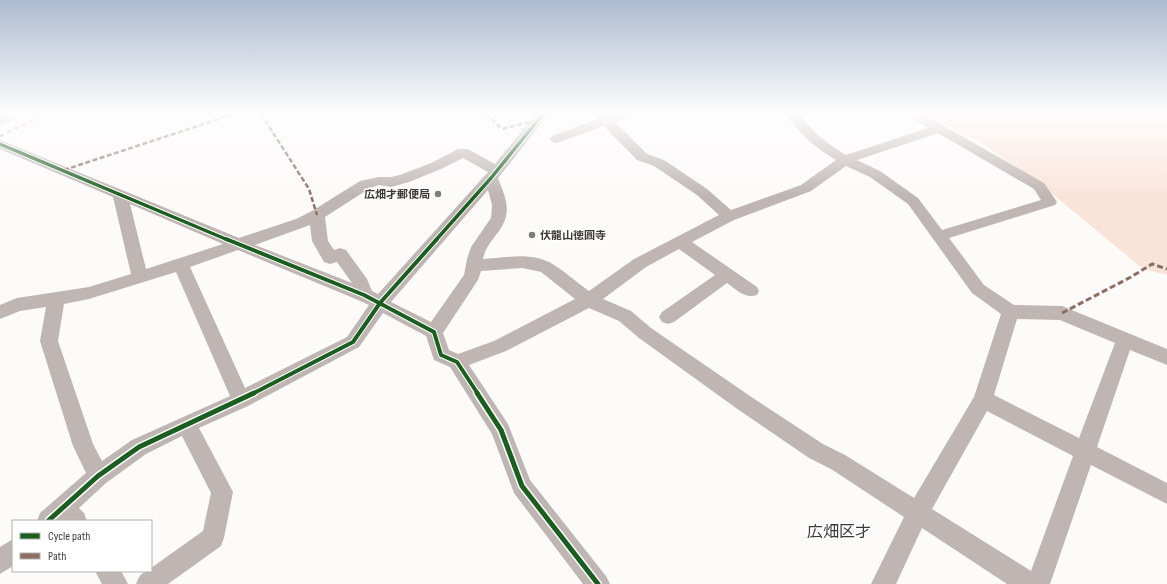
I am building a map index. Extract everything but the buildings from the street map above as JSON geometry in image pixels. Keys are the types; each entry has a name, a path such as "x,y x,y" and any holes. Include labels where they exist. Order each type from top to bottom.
{"street":[{"path":"62,517 98,476 138,448 186,424 241,400 353,342 372,299 494,174 521,141"},
{"path":"626,141 642,157 659,163 702,192 729,216"},
{"path":"815,141 845,160 875,174 914,201 978,289 1010,312 1062,313 1167,356"},
{"path":"457,362 500,346 589,300 640,263 729,216 806,188 845,160 901,141"},
{"path":"939,236 1050,202 1039,186 960,141"},
{"path":"0,144 372,299 434,332 441,355 457,362 501,430 522,486 598,584"},
{"path":"0,312 17,305 89,293 182,264 301,222 317,215 365,184 379,181 391,182 404,179 436,166 463,152 494,174 500,215 480,245 472,266 472,276 434,332"},
{"path":"120,195 140,277"},
{"path":"317,215 320,241 330,258 340,254 372,299"},
{"path":"680,242 752,291"},
{"path":"472,266 522,262 537,264 547,268 589,300 625,316 645,333 816,451 838,462 1029,584"},
{"path":"182,264 241,400"},
{"path":"668,317 727,275"},
{"path":"56,298 49,341 83,446 98,476"},
{"path":"883,584 918,513 983,399 1010,312"},
{"path":"1038,584 1125,339"},
{"path":"983,399 1167,494"},
{"path":"148,584 213,538 222,492 186,424"},
{"path":"0,562 12,551"},
{"path":"108,572 116,584"}],"shaded area":[{"path":"979,141 1167,141 1167,275 1143,269 1044,187"}],"marked path":[{"path":"64,170 151,141"},
{"path":"278,141 309,189 317,215"},
{"path":"1062,313 1131,277 1152,264 1167,269"}],"cycle path":[{"path":"49,520 98,476 139,447 186,424 241,400 353,342 380,303 491,178 521,141"},
{"path":"0,144 364,295 434,332 441,355 457,362 501,430 522,486 598,584"}],"place":[{"name":"広畑才郵便局","path":"438,194"},
{"name":"伏龍山徳圓寺","path":"532,235"}],"district":[{"name":"広畑区才","path":"839,531"}]}
